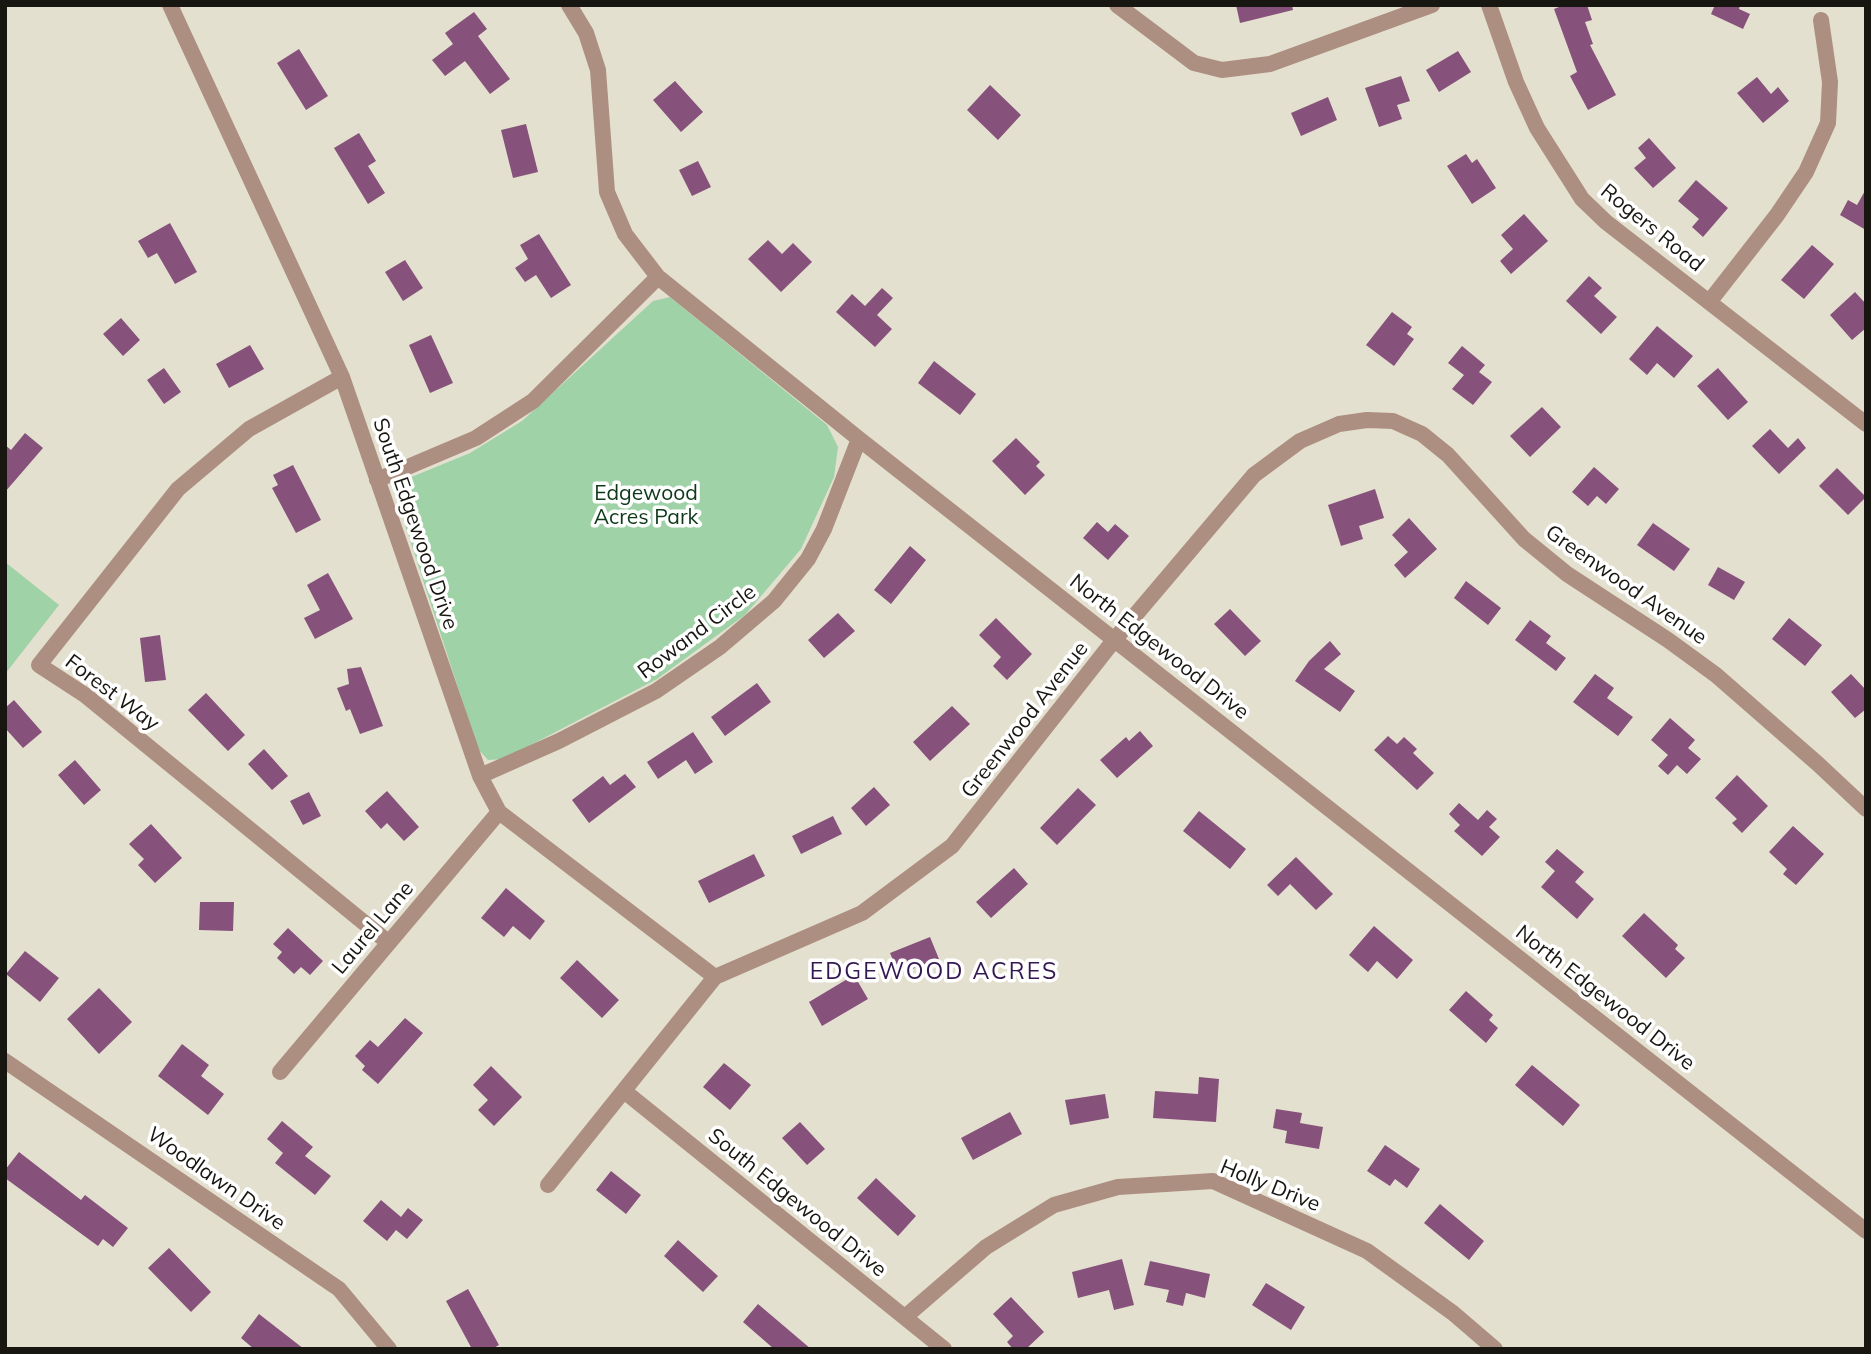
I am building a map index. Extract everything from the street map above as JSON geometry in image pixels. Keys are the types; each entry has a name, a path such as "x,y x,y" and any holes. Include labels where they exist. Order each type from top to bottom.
{"street":[{"name":"South Edgewood Drive","path":"170,5 342,377 480,776 499,812 715,977"},
{"name":"North Edgewood Drive","path":"569,5 586,33 598,70 607,192 625,234 659,277 859,439 1866,1231"},
{"path":"1116,5 1195,63 1222,70 1270,64 1432,5"},
{"name":"Rogers Road","path":"1489,5 1516,82 1537,128 1582,199 1606,222 1866,424"},
{"path":"1710,301 1777,215 1806,172 1828,123 1830,82 1821,20"},
{"path":"377,480 476,438 533,401 659,277"},
{"name":"Forest Way","path":"342,377 249,429 178,489 39,665 86,695 389,943"},
{"name":"Greenwood Avenue","path":"548,1185 715,977 862,914 952,846 1115,639 1254,475 1300,442 1339,424 1367,420 1393,421 1422,434 1448,455 1524,539 1567,574 1716,675 1866,809"},
{"name":"Rowand Circle","path":"480,776 559,741 656,691 720,647 774,601 807,559 824,529 859,439"},
{"name":"Laurel Lane","path":"280,1072 499,812"},
{"name":"Woodlawn Drive","path":"5,1061 339,1290 388,1349"},
{"name":"South Edgewood Drive","path":"624,1091 944,1349"},
{"name":"Holly Drive","path":"905,1317 986,1247 1054,1205 1118,1187 1213,1181 1367,1251 1453,1313 1495,1349"}],"green space":[{"name":"Edgewood Acres Park","path":"670,297 827,425 838,447 834,477 801,549 745,615 657,679 504,759 488,760 478,749 392,485 470,453 522,421 653,301"},
{"path":"5,562 59,605 5,674"}],"building":[{"path":"1236,5 1292,5 1293,10 1240,23"},
{"path":"1564,5 1587,5 1592,20 1585,22 1593,44 1590,45 1616,95 1588,110 1570,76 1577,72 1554,9"},
{"path":"1715,5 1740,5 1739,9 1750,14 1743,29 1711,14"},
{"path":"474,12 487,29 478,36 510,79 490,94 465,61 445,76 432,60 453,44 445,33"},
{"path":"299,49 328,96 306,110 277,63"},
{"path":"1458,51 1471,72 1439,92 1426,70"},
{"path":"1401,76 1410,101 1397,105 1402,119 1379,127 1365,88"},
{"path":"1757,77 1771,94 1778,87 1789,101 1763,123 1737,93"},
{"path":"675,81 703,112 681,132 653,100"},
{"path":"990,85 1021,115 998,140 967,110"},
{"path":"1328,97 1337,120 1301,136 1291,113"},
{"path":"526,124 538,172 513,178 501,130"},
{"path":"359,133 376,161 368,166 385,193 368,204 334,148"},
{"path":"1649,138 1676,168 1653,188 1634,168 1646,158 1638,148"},
{"path":"1466,154 1472,163 1477,159 1496,188 1472,204 1447,166"},
{"path":"698,161 711,187 692,196 679,170"},
{"path":"1696,180 1728,208 1703,237 1692,227 1699,219 1678,201"},
{"path":"1866,189 1866,230 1840,215 1848,200 1857,205"},
{"path":"1524,214 1548,241 1511,274 1500,261 1513,249 1501,235"},
{"path":"170,223 197,272 175,284 157,253 148,258 138,241"},
{"path":"539,234 571,285 551,298 536,275 525,282 515,268 528,259 520,245"},
{"path":"768,240 782,254 793,243 812,262 781,292 748,259"},
{"path":"1812,245 1834,264 1804,299 1781,280"},
{"path":"405,260 423,288 403,301 385,272"},
{"path":"1589,276 1602,288 1594,296 1617,317 1601,334 1566,301"},
{"path":"882,288 893,298 877,315 892,329 875,347 836,312 852,294 865,306"},
{"path":"1855,292 1866,304 1866,328 1852,340 1830,315"},
{"path":"1392,312 1412,327 1407,334 1414,339 1394,366 1366,345"},
{"path":"121,318 140,340 123,356 103,334"},
{"path":"1657,326 1693,356 1674,378 1657,363 1647,375 1629,359"},
{"path":"431,335 453,383 430,393 409,345"},
{"path":"250,345 264,369 229,388 216,364"},
{"path":"1462,346 1485,365 1479,372 1492,382 1473,405 1452,389 1464,375 1448,363"},
{"path":"934,361 976,394 960,415 918,383"},
{"path":"164,368 181,392 164,404 147,380"},
{"path":"1718,368 1748,402 1728,420 1697,386"},
{"path":"1542,407 1561,427 1530,457 1510,436"},
{"path":"1770,429 1788,448 1798,438 1806,448 1779,474 1752,446"},
{"path":"25,433 43,448 5,492 5,445 11,450"},
{"path":"1016,438 1040,462 1036,466 1045,475 1025,495 992,461"},
{"path":"293,465 321,520 296,533 272,488 278,485 273,475"},
{"path":"1594,467 1619,489 1606,504 1597,496 1588,506 1572,492"},
{"path":"1837,468 1866,497 1848,515 1819,486"},
{"path":"1375,489 1384,518 1359,526 1363,539 1341,546 1328,505"},
{"path":"1409,518 1437,549 1405,578 1394,565 1408,552 1392,535"},
{"path":"1097,522 1108,532 1115,524 1129,536 1108,560 1083,538"},
{"path":"1653,523 1690,549 1674,571 1637,545"},
{"path":"910,546 926,560 891,604 874,590"},
{"path":"1718,567 1745,582 1734,600 1708,585"},
{"path":"328,573 353,619 315,639 304,618 320,610 307,585"},
{"path":"1466,581 1501,608 1488,625 1454,598"},
{"path":"1230,609 1261,641 1245,656 1214,624"},
{"path":"838,613 855,631 824,658 808,640"},
{"path":"996,618 1032,654 1007,680 993,666 1001,657 979,635"},
{"path":"1789,618 1822,645 1805,666 1772,639"},
{"path":"1530,620 1551,636 1546,643 1566,658 1556,671 1515,640"},
{"path":"160,635 166,680 145,682 140,638"},
{"path":"1330,641 1341,654 1324,669 1355,691 1340,712 1295,681 1309,661"},
{"path":"361,667 383,726 360,734 350,709 346,711 337,688 349,684 347,669"},
{"path":"1595,674 1614,688 1607,698 1633,717 1618,736 1573,702"},
{"path":"1851,674 1866,690 1866,709 1855,718 1831,692"},
{"path":"757,683 771,702 725,736 711,717"},
{"path":"206,693 245,735 228,751 188,710"},
{"path":"14,700 42,732 23,748 5,728 5,708"},
{"path":"952,706 970,724 930,761 913,742"},
{"path":"1670,718 1695,740 1688,748 1701,759 1687,774 1677,765 1668,775 1658,766 1668,755 1651,740"},
{"path":"1140,731 1153,746 1117,778 1100,760 1126,737 1129,741"},
{"path":"693,732 713,762 695,774 686,760 658,779 647,762"},
{"path":"1388,736 1397,744 1404,737 1417,749 1413,753 1434,773 1417,790 1374,750"},
{"path":"264,749 288,776 272,790 248,764"},
{"path":"75,760 101,790 84,805 58,775"},
{"path":"625,774 636,787 589,823 572,800 603,776 610,785"},
{"path":"1737,775 1768,806 1742,833 1732,823 1737,819 1715,798"},
{"path":"874,787 890,805 866,826 851,808"},
{"path":"1078,788 1096,805 1057,845 1040,828"},
{"path":"387,791 419,827 404,841 387,823 381,829 365,811"},
{"path":"309,792 321,816 303,825 290,801"},
{"path":"1459,803 1478,820 1487,810 1497,819 1489,827 1500,837 1482,856 1454,831 1460,825 1449,814"},
{"path":"1199,811 1246,849 1230,869 1183,831"},
{"path":"833,816 842,834 801,854 792,836"},
{"path":"151,824 182,858 155,883 138,865 144,859 129,844"},
{"path":"1793,826 1824,854 1796,885 1783,874 1787,869 1769,852"},
{"path":"1557,849 1584,872 1575,882 1594,899 1577,919 1541,887 1555,871 1545,862"},
{"path":"754,854 765,876 709,903 698,881"},
{"path":"1296,857 1333,894 1316,910 1290,884 1278,896 1267,885"},
{"path":"1014,868 1028,884 991,918 976,902"},
{"path":"506,888 545,921 530,940 513,926 504,937 481,918"},
{"path":"200,902 234,902 233,931 199,930"},
{"path":"1644,913 1678,945 1675,949 1685,958 1666,978 1622,936"},
{"path":"1374,926 1413,960 1397,979 1377,961 1368,972 1349,955"},
{"path":"288,928 323,961 310,975 301,967 294,974 277,958 282,952 273,944"},
{"path":"930,937 939,959 899,974 890,953"},
{"path":"25,951 59,978 40,1002 6,974"},
{"path":"577,960 619,1000 602,1018 560,978"},
{"path":"854,975 868,999 822,1026 809,1002"},
{"path":"99,988 132,1022 99,1054 67,1019"},
{"path":"1466,991 1493,1015 1489,1020 1498,1028 1486,1043 1449,1010"},
{"path":"405,1018 423,1033 378,1084 362,1070 365,1066 355,1056 370,1040 378,1047"},
{"path":"182,1044 209,1065 201,1076 224,1094 208,1115 158,1076"},
{"path":"724,1063 751,1085 730,1110 703,1087"},
{"path":"1532,1065 1580,1105 1563,1126 1515,1085"},
{"path":"491,1066 522,1097 494,1126 478,1110 488,1100 473,1085"},
{"path":"1199,1077 1219,1079 1216,1122 1153,1118 1155,1091 1198,1094"},
{"path":"1105,1094 1109,1118 1070,1125 1065,1100"},
{"path":"1276,1109 1302,1113 1300,1123 1323,1127 1319,1149 1285,1143 1287,1131 1273,1128"},
{"path":"1010,1112 1022,1134 973,1160 961,1138"},
{"path":"282,1121 313,1147 305,1156 331,1176 315,1195 275,1163 283,1153 267,1139"},
{"path":"800,1122 825,1149 807,1165 782,1138"},
{"path":"1385,1145 1420,1169 1407,1188 1395,1179 1390,1186 1367,1171"},
{"path":"19,1152 81,1200 85,1195 128,1228 113,1247 103,1239 98,1246 5,1178 5,1170"},
{"path":"611,1171 641,1195 626,1214 596,1190"},
{"path":"876,1178 916,1216 898,1236 857,1198"},
{"path":"381,1200 401,1217 408,1208 423,1220 407,1239 396,1230 387,1241 363,1221"},
{"path":"1440,1204 1484,1241 1469,1260 1424,1223"},
{"path":"678,1240 718,1276 703,1292 664,1256"},
{"path":"169,1248 211,1292 191,1312 148,1268"},
{"path":"1122,1259 1134,1305 1114,1310 1109,1290 1078,1298 1072,1272"},
{"path":"1150,1261 1210,1274 1205,1298 1186,1293 1183,1306 1166,1302 1169,1290 1144,1285"},
{"path":"1266,1283 1305,1307 1291,1330 1252,1305"},
{"path":"468,1289 499,1345 492,1349 472,1349 446,1301"},
{"path":"1011,1297 1044,1332 1026,1349 1013,1349 1007,1342 1013,1336 993,1314"},
{"path":"758,1304 811,1349 774,1349 743,1322"},
{"path":"259,1314 304,1349 254,1349 241,1338"}],"district":[{"name":"EDGEWOOD ACRES","path":"934,972"}]}
